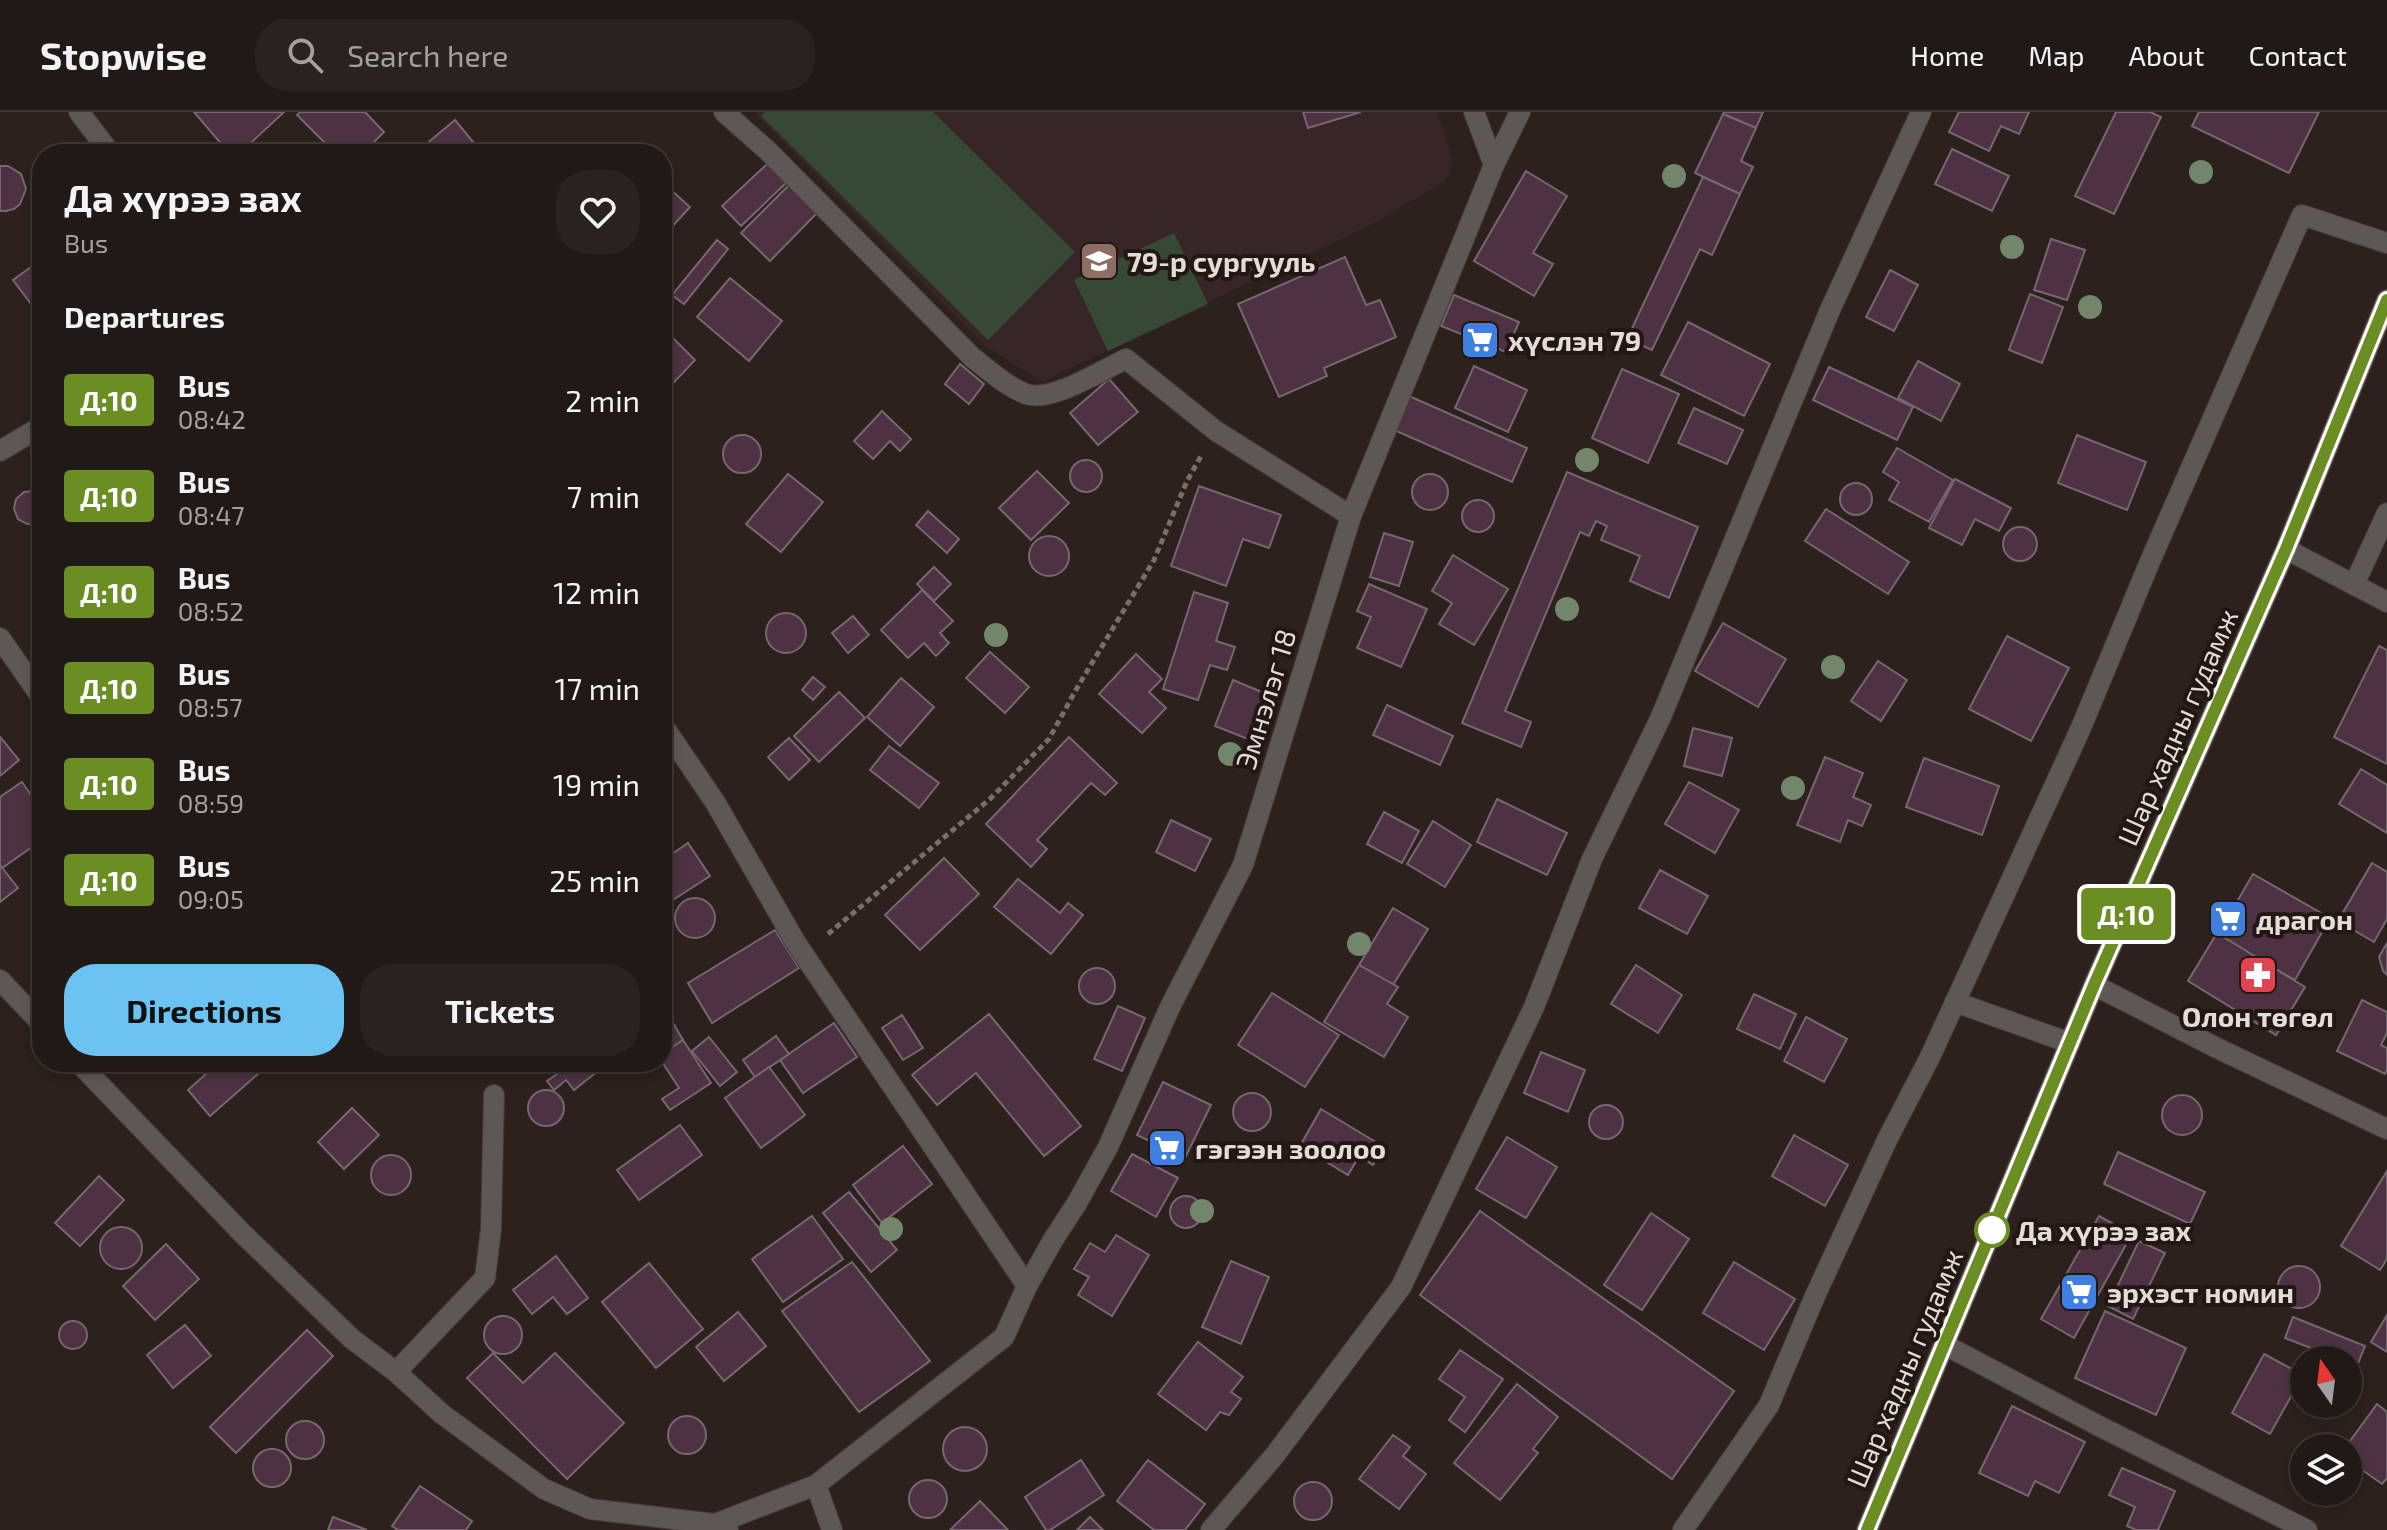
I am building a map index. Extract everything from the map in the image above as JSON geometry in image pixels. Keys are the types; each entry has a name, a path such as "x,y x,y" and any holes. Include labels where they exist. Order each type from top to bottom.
{"main road":[{"name":"Шар хадны гудамж","path":"1867,1530 2094,985 2286,549 2387,300"}],"street":[{"path":"79,112 103,144"},
{"path":"724,112 768,151 973,358 1011,386 1029,395 1044,395 1126,359 1216,431 1351,516"},
{"path":"1474,112 1494,165"},
{"name":"Эмнэлэг 18","path":"721,1527 816,1485 1004,1337 1027,1286 1108,1147 1170,1007 1243,865 1351,516 1494,165 1520,112"},
{"path":"1211,1530 1275,1455 1401,1287 1534,1007 1592,859 1660,719 1830,310 1921,112"},
{"path":"1683,1530 1769,1405 1815,1296 2080,730 2151,559 2302,215 2387,243"},
{"path":"0,451 32,432"},
{"path":"2354,585 2387,513"},
{"path":"2286,549 2387,602"},
{"path":"0,638 32,684"},
{"path":"672,739 715,802 804,954 1027,1286"},
{"path":"0,980 32,1001"},
{"path":"2094,985 2387,1129"},
{"path":"1955,1002 2070,1043"},
{"path":"88,1072 242,1233 352,1339 396,1372 442,1414 544,1489 590,1509 721,1527"},
{"path":"396,1372 485,1278 491,1229 494,1095"},
{"path":"1945,1345 2307,1530"},
{"path":"816,1485 832,1530"}],"path":[{"path":"804,954 990,799 1049,739 1154,560 1187,481 1216,431"}],"shaded area":[{"name":"79-р сургууль","path":"1437,112 1452,158 1445,181 1378,221 1042,382 984,345 756,114"}],"green space":[{"path":"765,112 933,112 1075,252 988,340 761,116"},
{"path":"1174,233 1208,304 1108,351 1074,280"}],"building":[{"path":"194,112 284,112 250,144 221,144"},
{"path":"300,112 365,112 384,132 372,144 326,144 297,115"},
{"path":"1303,112 1361,112 1308,128"},
{"path":"1724,112 1763,112 1756,128"},
{"path":"1959,112 2029,112 2019,134 2001,126 1989,151 1949,132"},
{"path":"2116,112 2150,112 2161,117 2114,214 2075,196"},
{"path":"2199,112 2319,112 2289,173 2192,126"},
{"path":"1723,114 1756,128 1741,161 1753,167 1740,194 1695,173"},
{"path":"455,120 475,144 426,144"},
{"path":"1952,149 2009,176 1992,211 1935,184"},
{"path":"767,164 786,183 741,226 722,206"},
{"path":"0,166 8,166 21,174 26,189 20,204 6,211 0,211"},
{"path":"1526,171 1567,196 1533,253 1553,264 1534,296 1474,261"},
{"path":"1703,177 1740,194 1712,255 1700,249 1652,350 1627,339"},
{"path":"790,184 818,212 770,261 741,233"},
{"path":"672,191 690,207 672,227"},
{"path":"2051,239 2085,250 2067,300 2034,290"},
{"path":"717,240 728,249 684,304 672,295"},
{"path":"1345,257 1366,305 1380,300 1396,337 1324,368 1327,376 1279,397 1238,304"},
{"path":"32,266 32,305 13,280"},
{"path":"1890,270 1918,285 1894,331 1866,317"},
{"path":"730,278 782,321 749,361 697,317"},
{"path":"2030,294 2063,307 2042,363 2009,350"},
{"path":"1454,295 1519,322 1506,352 1441,326"},
{"path":"1688,322 1770,364 1744,416 1661,375"},
{"path":"672,337 695,360 672,384"},
{"path":"1918,361 1960,384 1941,421 1898,398"},
{"path":"960,364 984,384 969,404 945,384"},
{"path":"1474,366 1527,390 1508,432 1455,408"},
{"path":"1829,367 1913,407 1897,440 1813,400"},
{"path":"1622,369 1679,394 1648,463 1592,438"},
{"path":"1109,379 1138,412 1098,445 1070,413"},
{"path":"1409,396 1527,448 1512,482 1394,430"},
{"path":"1694,408 1743,430 1727,464 1678,443"},
{"path":"882,411 911,439 900,451 890,441 873,459 854,441"},
{"path":"742,435 756,440 761,454 756,468 742,473 728,468 723,454 728,440"},
{"path":"2077,435 2146,462 2127,510 2058,483"},
{"path":"1897,448 1953,480 1929,522 1889,500 1899,482 1883,472"},
{"path":"1086,460 1098,464 1102,476 1098,488 1086,492 1074,488 1070,476 1074,464"},
{"path":"1037,471 1069,503 1031,540 999,508"},
{"path":"1567,472 1698,527 1669,598 1630,581 1640,556 1601,540 1607,526 1596,521 1589,536 1580,532 1505,711 1531,722 1521,747 1462,723"},
{"path":"788,474 823,502 781,552 746,524"},
{"path":"1430,474 1443,479 1448,492 1443,505 1430,510 1417,505 1412,492 1417,479"},
{"path":"1955,479 2011,508 1999,531 1975,519 1962,545 1929,528"},
{"path":"1856,483 1867,488 1872,499 1867,510 1856,515 1845,510 1840,499 1845,488"},
{"path":"1199,486 1281,515 1269,548 1243,539 1226,586 1171,566"},
{"path":"32,491 32,524 18,519 14,509 16,499 24,492"},
{"path":"1478,500 1489,505 1494,516 1489,527 1478,532 1467,527 1462,516 1467,505"},
{"path":"1826,509 1909,562 1888,594 1805,541"},
{"path":"928,511 959,539 947,553 916,525"},
{"path":"2020,527 2032,532 2037,544 2032,556 2020,561 2008,556 2003,544 2008,532"},
{"path":"1384,533 1413,542 1399,586 1370,577"},
{"path":"1049,536 1063,542 1069,556 1063,570 1049,576 1035,570 1029,556 1035,542"},
{"path":"1453,555 1508,589 1474,645 1439,624 1452,603 1432,591"},
{"path":"934,567 951,584 934,601 917,584"},
{"path":"1369,584 1427,609 1401,667 1357,648 1371,617 1357,611"},
{"path":"922,590 953,621 940,633 949,643 936,656 924,643 908,658 881,630"},
{"path":"1194,592 1228,603 1216,641 1235,647 1227,670 1210,665 1198,700 1163,689"},
{"path":"786,613 800,619 806,633 800,647 786,653 772,647 766,633 772,619"},
{"path":"853,616 869,635 848,653 832,633"},
{"path":"1723,623 1786,659 1758,707 1695,671"},
{"path":"2007,636 2069,668 2031,741 1969,709"},
{"path":"2379,646 2387,650 2387,764 2334,737"},
{"path":"990,652 1029,687 1005,713 966,678"},
{"path":"1136,654 1162,679 1149,692 1166,708 1142,733 1099,694"},
{"path":"1878,661 1907,680 1881,721 1851,701"},
{"path":"813,677 825,687 813,700 802,690"},
{"path":"901,678 934,707 900,746 867,717"},
{"path":"1233,680 1276,698 1258,743 1215,726"},
{"path":"839,692 865,718 819,762 794,736"},
{"path":"1387,705 1453,736 1440,765 1373,735"},
{"path":"1693,728 1732,738 1722,776 1684,766"},
{"path":"0,737 19,760 0,776"},
{"path":"1069,737 1117,783 1105,795 1091,783 1037,840 1047,849 1031,867 986,824"},
{"path":"789,738 810,760 789,780 768,757"},
{"path":"889,746 939,783 919,808 870,770"},
{"path":"1825,757 1863,773 1853,797 1871,805 1862,826 1848,820 1840,842 1797,825"},
{"path":"1924,758 1999,786 1982,835 1906,807"},
{"path":"2361,769 2387,785 2387,833 2339,804"},
{"path":"22,782 32,796 32,847 2,868 0,865 0,797"},
{"path":"1689,782 1739,810 1715,853 1665,824"},
{"path":"1497,799 1567,833 1547,875 1477,842"},
{"path":"1384,812 1419,831 1402,863 1367,844"},
{"path":"1171,820 1211,839 1195,871 1156,852"},
{"path":"1433,821 1471,845 1445,887 1407,864"},
{"path":"688,843 710,876 672,901 672,854"},
{"path":"944,858 979,894 920,950 885,915"},
{"path":"2372,863 2387,872 2387,919 2374,942 2338,921"},
{"path":"0,865 18,888 0,902"},
{"path":"1660,870 1708,896 1687,934 1639,908"},
{"path":"2253,874 2330,918 2295,980 2217,936"},
{"path":"1018,879 1060,913 1068,903 1083,915 1051,954 994,907"},
{"path":"695,898 709,904 715,918 709,932 695,938 681,932 675,918 681,904"},
{"path":"1393,908 1428,929 1393,985 1359,965"},
{"path":"775,930 799,968 712,1023 688,983"},
{"path":"2217,933 2305,987 2276,1035 2188,981"},
{"path":"2387,943 2387,975 2379,957"},
{"path":"1359,965 1398,987 1387,1004 1408,1017 1384,1057 1324,1022"},
{"path":"1636,965 1682,995 1658,1033 1611,1004"},
{"path":"1097,968 1110,973 1115,986 1110,999 1097,1004 1084,999 1079,986 1084,973"},
{"path":"1272,993 1339,1035 1305,1087 1238,1045"},
{"path":"1754,994 1796,1014 1780,1049 1737,1029"},
{"path":"2362,1000 2387,1012 2387,1033 2381,1045 2387,1048 2385,1074 2337,1051"},
{"path":"1118,1006 1145,1018 1122,1071 1094,1059"},
{"path":"989,1014 1081,1126 1044,1156 976,1073 937,1105 912,1075"},
{"path":"902,1015 923,1048 903,1060 882,1028"},
{"path":"1806,1017 1847,1039 1824,1082 1784,1061"},
{"path":"672,1021 683,1040 672,1048"},
{"path":"834,1023 857,1057 803,1093 780,1060"},
{"path":"776,1036 789,1054 755,1077 743,1060"},
{"path":"709,1037 737,1072 720,1086 692,1051"},
{"path":"683,1040 711,1083 670,1110 662,1099 679,1088 669,1072 672,1072 672,1047"},
{"path":"1541,1052 1585,1070 1568,1112 1524,1093"},
{"path":"769,1067 805,1115 761,1148 725,1098"},
{"path":"208,1072 260,1072 210,1116 188,1090"},
{"path":"556,1072 596,1072 574,1090 566,1080 554,1090 547,1081"},
{"path":"1163,1082 1211,1105 1185,1158 1137,1135"},
{"path":"546,1090 559,1095 564,1108 559,1121 546,1126 533,1121 528,1108 533,1095"},
{"path":"1252,1093 1265,1099 1271,1112 1265,1125 1252,1131 1239,1125 1233,1112 1239,1099"},
{"path":"2182,1095 2196,1101 2202,1115 2196,1129 2182,1135 2168,1129 2162,1115 2168,1101"},
{"path":"1606,1105 1618,1110 1623,1122 1618,1134 1606,1139 1594,1134 1589,1122 1594,1110"},
{"path":"352,1108 379,1135 344,1169 318,1142"},
{"path":"1321,1109 1384,1147 1373,1165 1359,1156 1348,1175 1300,1146"},
{"path":"680,1125 702,1155 639,1200 617,1170"},
{"path":"1794,1135 1848,1165 1825,1206 1772,1176"},
{"path":"1507,1137 1557,1167 1526,1218 1476,1189"},
{"path":"903,1146 932,1184 882,1223 853,1185"},
{"path":"2118,1152 2205,1192 2190,1224 2104,1184"},
{"path":"1132,1154 1178,1178 1156,1217 1111,1191"},
{"path":"391,1155 405,1161 411,1175 405,1189 391,1195 377,1189 371,1175 377,1161"},
{"path":"2387,1171 2387,1259 2380,1270 2341,1246"},
{"path":"99,1176 124,1200 80,1246 55,1223"},
{"path":"849,1192 897,1250 871,1272 823,1213"},
{"path":"1186,1196 1197,1201 1202,1212 1197,1223 1186,1228 1175,1223 1170,1212 1175,1201"},
{"path":"1480,1211 1734,1391 1672,1479 1420,1295"},
{"path":"1651,1213 1689,1239 1642,1310 1604,1285"},
{"path":"812,1216 843,1259 783,1302 752,1259"},
{"path":"2099,1216 2132,1234 2074,1338 2041,1319"},
{"path":"121,1227 136,1233 142,1248 136,1263 121,1269 106,1263 100,1248 106,1233"},
{"path":"1116,1235 1149,1255 1112,1316 1078,1295 1089,1277 1074,1269 1090,1243 1105,1252"},
{"path":"2139,1241 2165,1253 2133,1319 2108,1306"},
{"path":"166,1244 199,1279 155,1320 123,1286"},
{"path":"556,1256 588,1298 567,1314 553,1297 532,1314 513,1290"},
{"path":"1231,1261 1269,1277 1241,1344 1202,1327"},
{"path":"852,1262 930,1361 859,1412 782,1311"},
{"path":"1734,1262 1795,1299 1764,1350 1703,1313"},
{"path":"649,1263 703,1329 656,1368 602,1302"},
{"path":"2299,1266 2314,1272 2320,1287 2314,1302 2299,1308 2284,1302 2278,1287 2284,1272"},
{"path":"2105,1311 2186,1348 2156,1415 2075,1378"},
{"path":"738,1312 766,1346 724,1381 696,1347"},
{"path":"2387,1315 2387,1352 2371,1342"},
{"path":"503,1316 516,1322 522,1335 516,1348 503,1354 490,1348 484,1335 490,1322"},
{"path":"2293,1317 2365,1346 2362,1354 2362,1346 2306,1346 2285,1338"},
{"path":"73,1321 83,1325 87,1335 83,1345 73,1349 63,1345 59,1335 63,1325"},
{"path":"185,1325 211,1356 173,1388 147,1355"},
{"path":"307,1330 333,1356 236,1453 210,1427"},
{"path":"1198,1342 1243,1377 1231,1392 1241,1399 1229,1415 1220,1412 1206,1430 1158,1394"},
{"path":"1460,1350 1503,1379 1465,1432 1449,1420 1465,1397 1439,1379"},
{"path":"493,1353 523,1383 555,1353 624,1423 567,1479 467,1378"},
{"path":"2264,1354 2290,1368 2290,1398 2270,1434 2232,1413"},
{"path":"1517,1384 1558,1417 1533,1449 1538,1453 1500,1500 1454,1463"},
{"path":"2377,1404 2387,1412 2387,1478 2382,1484 2362,1470 2362,1434 2355,1434"},
{"path":"2012,1406 2085,1442 2059,1493 2035,1481 2028,1496 1979,1473"},
{"path":"687,1416 700,1422 706,1435 700,1448 687,1454 674,1448 668,1435 674,1422"},
{"path":"305,1421 318,1427 324,1440 318,1453 305,1459 292,1453 286,1440 292,1427"},
{"path":"965,1427 980,1434 987,1449 980,1464 965,1471 950,1464 943,1449 950,1434"},
{"path":"1393,1435 1410,1447 1403,1456 1426,1474 1399,1509 1359,1479"},
{"path":"272,1449 285,1455 291,1468 285,1481 272,1487 259,1481 253,1468 259,1455"},
{"path":"1081,1460 1104,1495 1046,1530 1025,1497"},
{"path":"1148,1460 1205,1504 1185,1530 1154,1530 1117,1501"},
{"path":"2122,1468 2175,1491 2158,1530 2136,1530 2127,1526 2135,1507 2109,1495"},
{"path":"928,1480 941,1486 947,1499 941,1512 928,1518 915,1512 909,1499 915,1486"},
{"path":"1313,1482 1327,1487 1332,1501 1327,1515 1313,1520 1299,1515 1294,1501 1299,1487"},
{"path":"420,1486 472,1521 466,1530 398,1530 392,1526"},
{"path":"980,1501 1008,1530 950,1530"},
{"path":"333,1517 367,1530 328,1530"},
{"path":"1090,1517 1103,1530 1077,1530"}],"bus line":[{"name":"Д:10","path":"1867,1530 2094,985 2286,549 2387,300"}],"place":[{"name":"79-р сургууль","path":"1099,261"},
{"name":"хүслэн 79","path":"1480,340"},
{"name":"драгон","path":"2228,919"},
{"name":"Олон төгөл","path":"2258,975"},
{"name":"гэгээн зоолоо","path":"1167,1148"},
{"name":"Да хүрээ зах","path":"1992,1230"},
{"name":"эрхэст номин","path":"2079,1292"}]}
